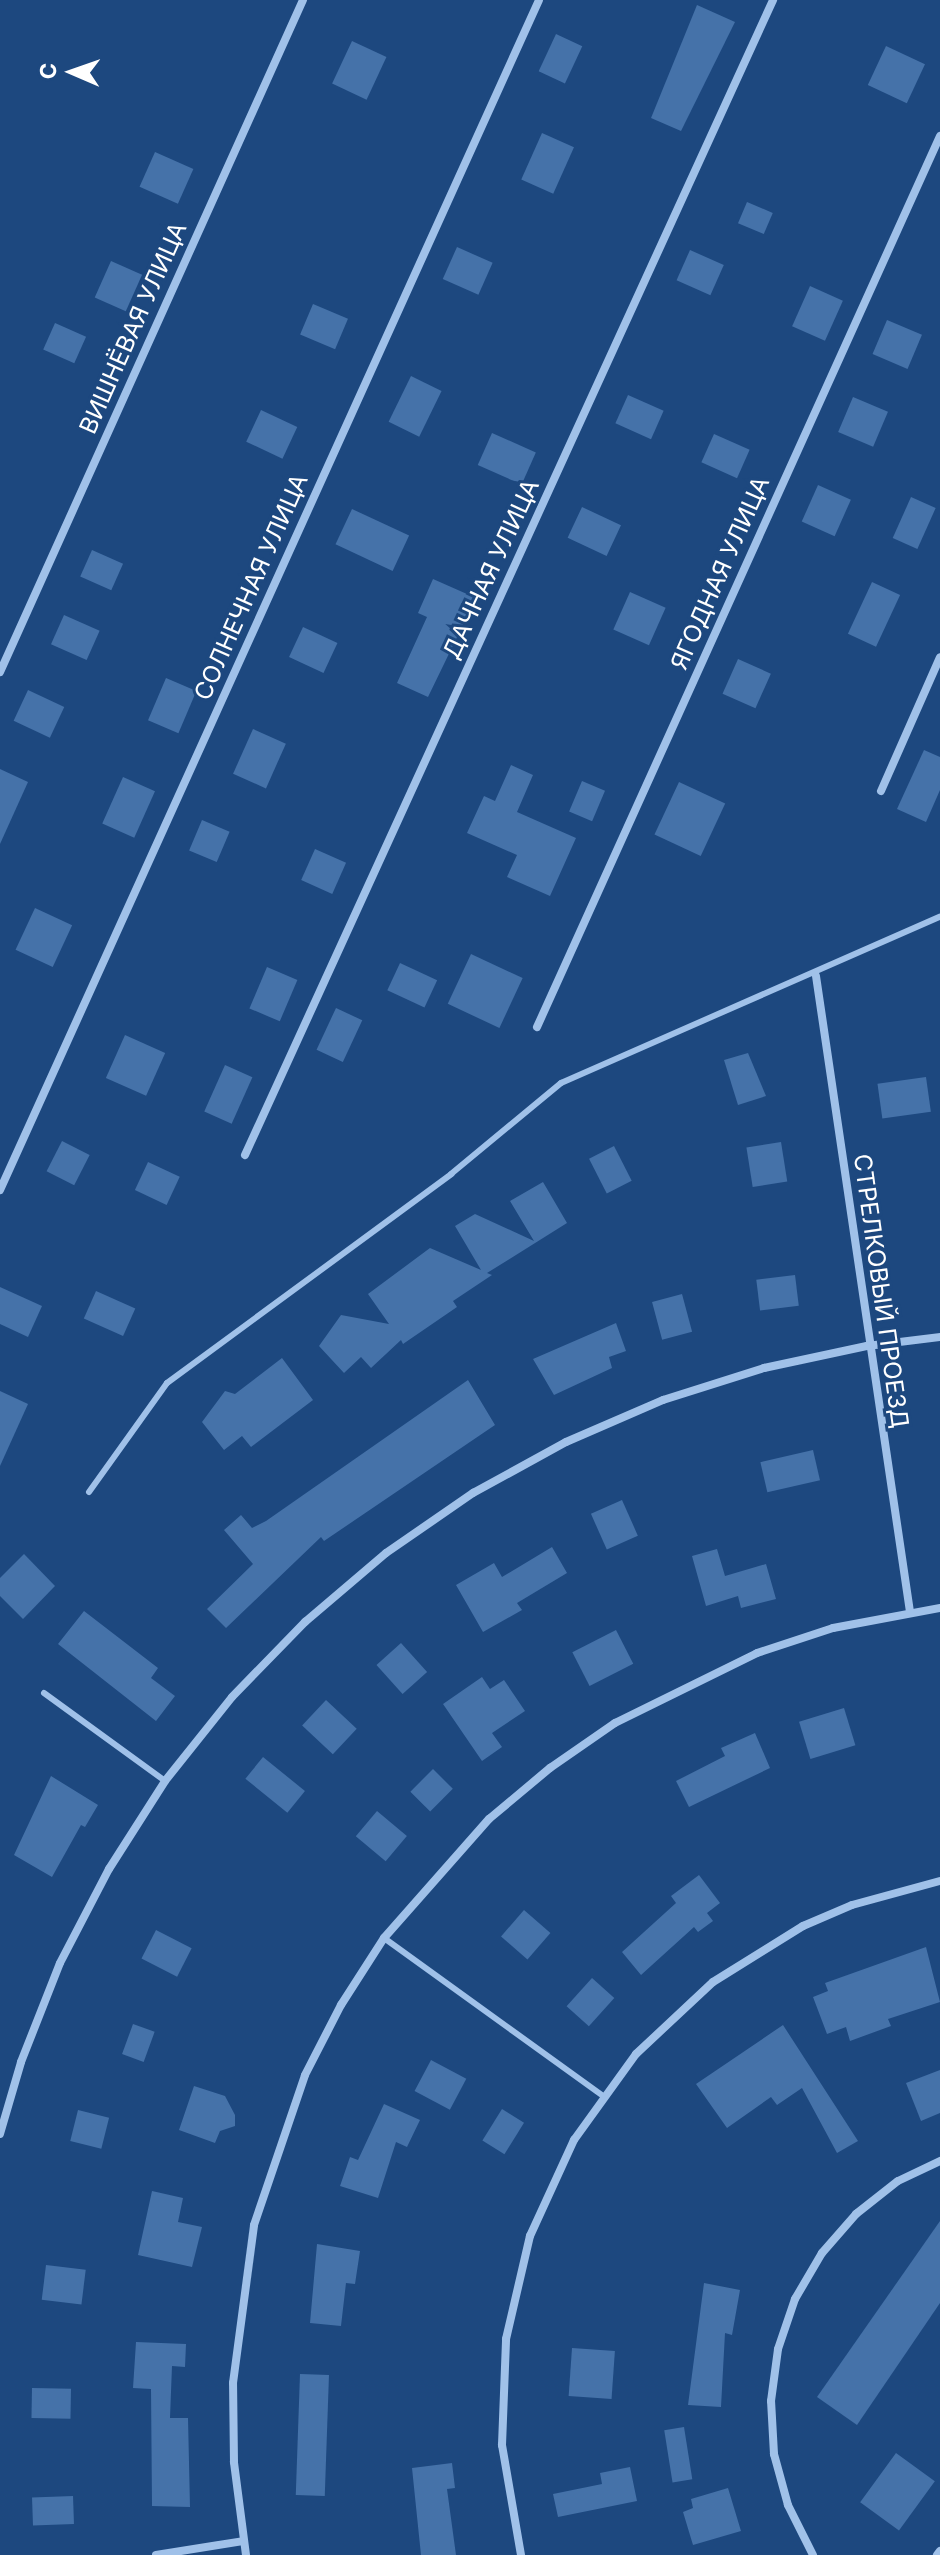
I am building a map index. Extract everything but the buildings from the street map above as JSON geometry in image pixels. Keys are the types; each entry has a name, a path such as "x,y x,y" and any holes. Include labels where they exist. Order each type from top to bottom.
{"street":[{"name":"ВИШНЁВАЯ УЛИЦА","path":"0,672 303,0"},
{"name":"СОЛНЕЧНАЯ УЛИЦА","path":"0,1190 539,0"},
{"name":"ДАЧНАЯ УЛИЦА","path":"245,1155 773,0"},
{"name":"ЯГОДНАЯ УЛИЦА","path":"537,1027 940,136"},
{"path":"881,791 940,657"},
{"name":"СТРЕЛКОВЫЙ ПРОЕЗД","path":"816,976 867,1346 910,1612"},
{"path":"0,2134 21,2062 60,1963 109,1869 165,1781 232,1697 305,1622 386,1553 473,1493 566,1442 663,1400 764,1368 867,1346 940,1337"},
{"path":"246,2555 233,2383 254,2225 305,2075 384,1938 489,1819 615,1723 757,1653 833,1628 940,1608"},
{"path":"521,2555 502,2445 511,2313 530,2236 550,2187 603,2096 673,2016 757,1952 852,1905 940,1881"},
{"path":"813,2555 788,2505 774,2454 771,2401 778,2349 795,2299 822,2253 877,2197 940,2161"},
{"path":"156,2555 243,2541"}],"lane":[{"path":"89,1492 167,1383 451,1174 561,1083 816,976 940,917"},
{"path":"44,1693 165,1781"},
{"path":"384,1938 603,2096"}]}
